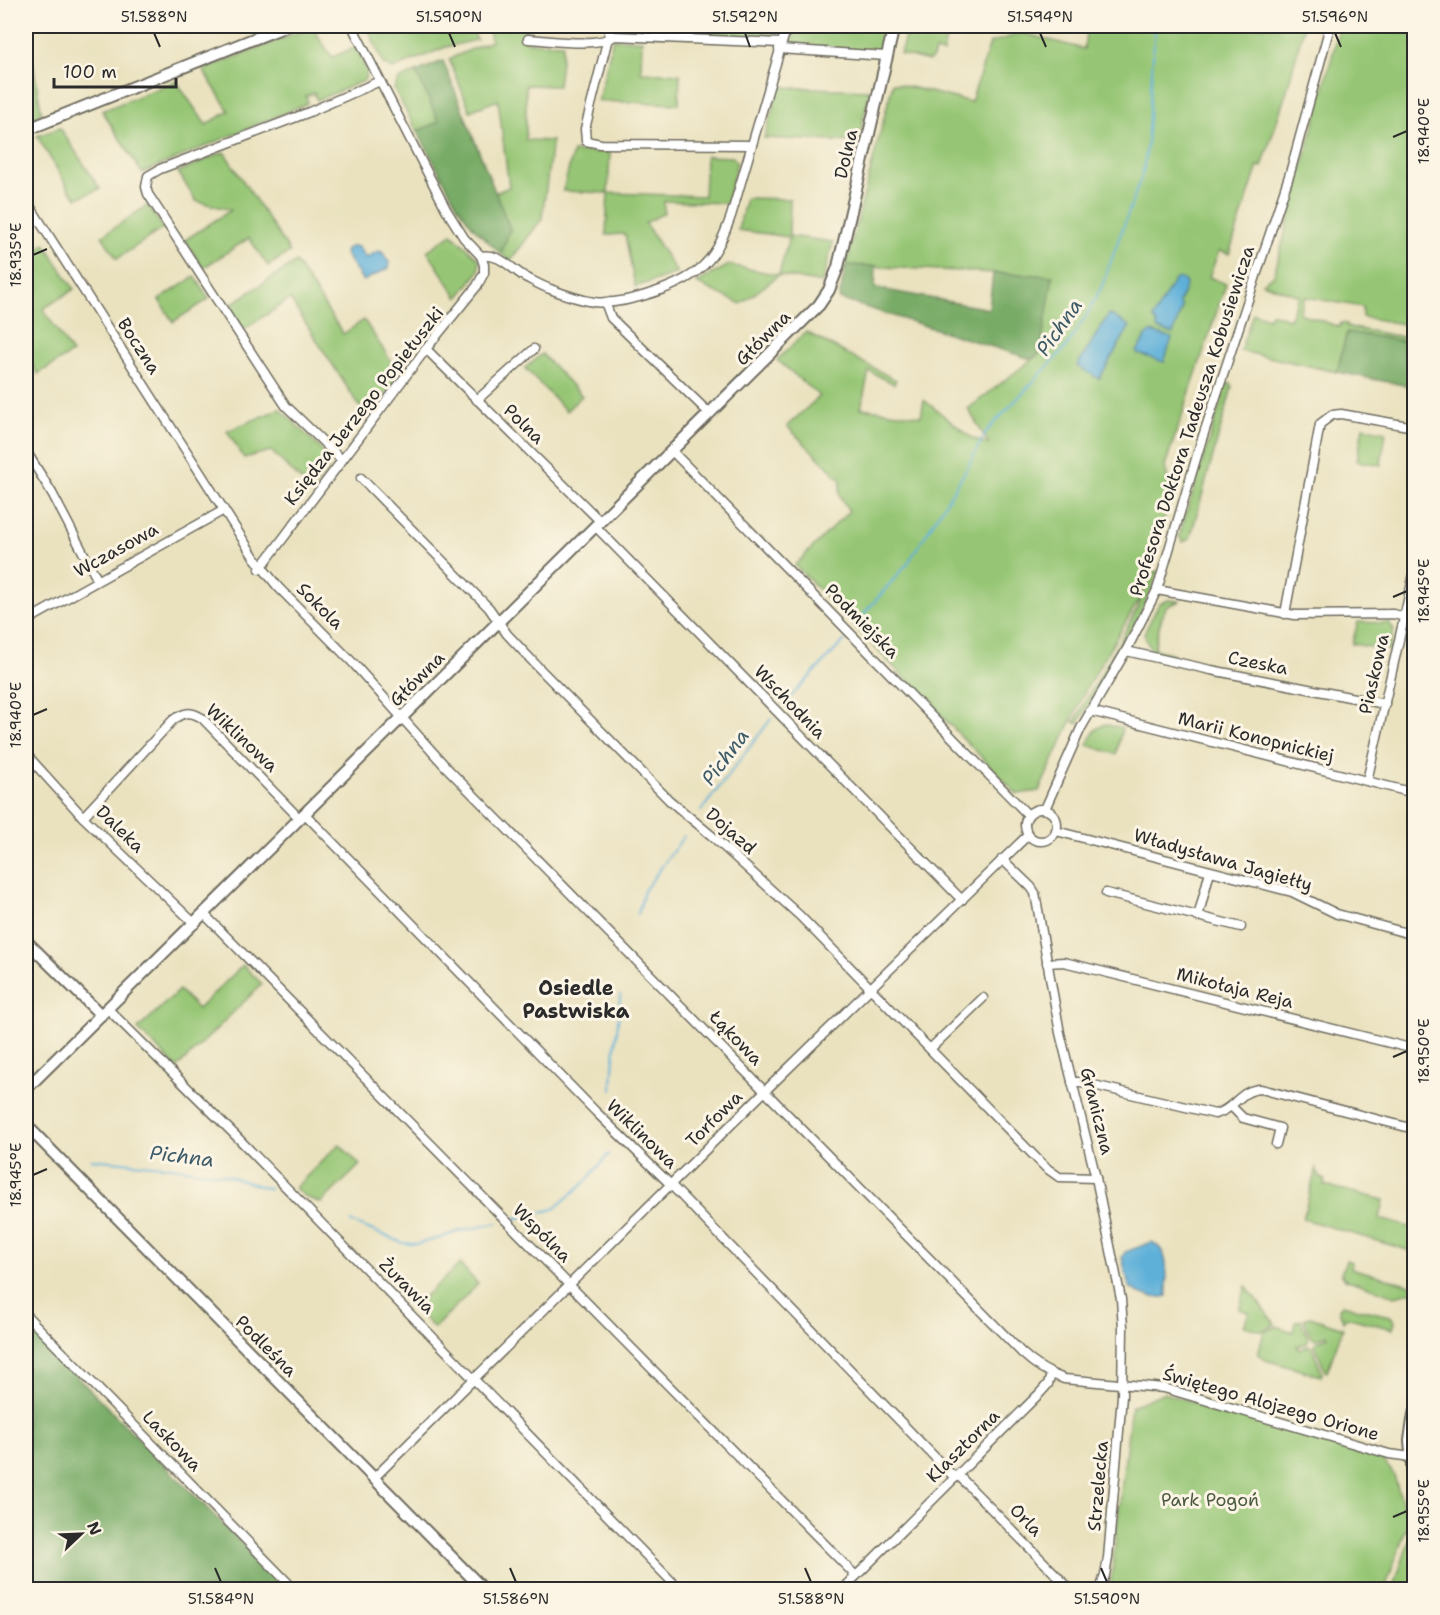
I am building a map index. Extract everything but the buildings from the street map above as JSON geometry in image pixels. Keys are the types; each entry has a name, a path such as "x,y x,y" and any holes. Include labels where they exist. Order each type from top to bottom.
{"street":[{"path":"26,130 286,26"},
{"path":"352,26 447,211 464,238 481,256 489,255 500,259 525,277 550,289 594,302 630,298 670,288 705,265 721,242 731,216 787,26"},
{"path":"611,26 585,129 586,141 601,144 752,145"},
{"name":"Dolna","path":"829,290 838,267 894,26"},
{"name":"Profesora Doktora Tadeusza Kobusiewicza","path":"1045,809 1090,711 1126,651 1157,590 1201,442 1290,173 1330,26"},
{"path":"528,39 607,40 615,36 780,46 886,56"},
{"path":"342,460 286,406 148,194 146,182 148,176 160,169 307,113 380,81"},
{"name":"Boczna","path":"26,200 224,510"},
{"name":"Księdza Jerzego Popiełuszki","path":"260,569 477,286 484,273 481,256"},
{"name":"Główna","path":"26,1089 809,316 829,290"},
{"path":"605,302 611,318 710,414"},
{"name":"Polna","path":"426,350 597,523"},
{"path":"477,400 534,350"},
{"path":"1286,614 1320,424 1325,418 1341,414 1414,427"},
{"path":"26,451 52,493 98,579"},
{"name":"Podmiejska","path":"672,451 1028,815"},
{"name":"Dojazd","path":"361,478 489,608 507,634 538,667 669,800 800,916 1052,1174 1068,1179 1096,1178"},
{"name":"Sokola","path":"224,510 260,569 353,663 402,718"},
{"name":"Wczasowa","path":"26,621 224,510"},
{"name":"Wschodnia","path":"597,523 962,900"},
{"name":"Piaskowa","path":"1367,781 1414,574"},
{"path":"1157,590 1286,614 1393,614 1414,619"},
{"name":"Czeska","path":"1126,651 1385,704"},
{"name":"Marii Konopnickiej","path":"1090,711 1414,793"},
{"name":"Wiklinowa","path":"83,817 173,720 186,712 194,713 202,718 303,816 671,1185 957,1476"},
{"name":"Łąkowa","path":"402,718 446,767 1022,1353 1051,1374"},
{"name":"Daleka","path":"26,753 83,817 195,924"},
{"path":"1036,809 1045,809 1054,815 1056,831 1046,841 1036,841 1028,835 1024,825 1028,815 1036,809"},
{"name":"Władysława Jagiełły","path":"1056,831 1293,892 1337,914 1414,936"},
{"name":"Torfowa","path":"374,1478 765,1091 1028,835"},
{"name":"Graniczna","path":"1002,859 1035,893 1072,1082 1096,1178 1121,1299 1123,1384"},
{"path":"1198,917 1210,871"},
{"path":"1106,893 1241,927"},
{"name":"Wspólna","path":"204,914 856,1575"},
{"path":"26,941 104,1012"},
{"name":"Mikołaja Reja","path":"1047,963 1064,962 1414,1049"},
{"path":"930,1049 983,999"},
{"name":"Żurawia","path":"104,1012 235,1135 680,1590"},
{"path":"1072,1082 1081,1082 1215,1114 1222,1113 1245,1093 1261,1089 1414,1129"},
{"path":"1231,1106 1243,1118 1280,1128 1276,1144"},
{"name":"Podleśna","path":"26,1125 484,1590"},
{"name":"Laskowa","path":"26,1315 295,1590"},
{"path":"1051,1374 1064,1379 1123,1384"},
{"name":"Klasztorna","path":"842,1590 1040,1393 1051,1374"},
{"name":"Świętego Alojzego Orione","path":"1123,1384 1164,1388 1389,1454 1411,1457"},
{"name":"Strzelecka","path":"1100,1590 1108,1558 1123,1384"},
{"path":"1414,1414 1410,1440 1414,1488"},
{"name":"Orla","path":"957,1476 1071,1590"}],"green space":[{"path":"26,26 42,114 26,120"},
{"path":"367,26 471,26 477,40 446,47 393,69 384,65"},
{"path":"489,26 527,26 527,42 563,44 558,86 526,85 526,140 552,141 542,219 510,261 501,254 510,229 495,193 509,187 498,100 470,111 449,59 491,41"},
{"path":"617,26 777,26 773,39 615,33"},
{"path":"796,26 887,26 880,52 790,47"},
{"path":"908,26 931,26 930,28 947,32 943,53 935,51 933,58 929,61 900,54"},
{"path":"1087,26 1304,26 1287,90 1262,167 1258,166 1229,254 1219,251 1209,277 1226,284 1165,466 1168,480 1173,482 1177,469 1180,471 1175,487 1168,485 1171,496 1139,600 1087,687 1039,791 1017,794 795,565 849,511 839,495 841,480 787,426 820,396 777,360 806,332 896,380 894,384 869,371 861,408 921,416 924,400 972,438 989,444 968,409 1040,353 1052,276 846,265 893,83 971,102 990,43 1022,33 1084,49"},
{"path":"1340,26 1369,26 1414,35 1414,321 1409,320 1408,325 1362,317 1363,307 1305,297 1299,313 1340,327 1341,323 1347,324 1347,327 1414,339 1414,343 1347,332 1337,372 1240,351 1253,313 1269,318 1271,313 1289,319 1299,296 1262,283 1274,275"},
{"path":"312,27 332,57 357,47 367,73 364,81 317,100 314,93 306,96 308,103 142,173 102,111 176,81 206,125 229,111 203,70"},
{"path":"613,39 642,40 641,72 680,74 679,104 598,101"},
{"path":"443,61 510,229 501,254 473,227 459,208 417,131 439,122 416,72"},
{"path":"416,72 439,122 417,131 394,89 398,80"},
{"path":"779,87 870,90 858,142 764,138"},
{"path":"60,128 100,189 77,198 69,189 37,136"},
{"path":"224,152 290,252 268,266 249,238 203,268 185,240 231,210 196,201 178,172"},
{"path":"573,152 610,152 608,193 563,191"},
{"path":"706,156 733,157 737,163 726,203 664,201 664,213 645,223 677,273 635,287 625,234 606,235 608,193 704,196"},
{"path":"746,198 790,199 789,236 833,242 822,283 779,275 789,237 738,230"},
{"path":"148,205 163,228 117,259 102,236"},
{"path":"452,234 479,259 479,271 458,298 427,251"},
{"path":"45,244 74,289 43,309 72,353 38,374 26,355 26,256"},
{"path":"296,262 343,334 364,320 400,375 367,418 290,299 243,330 231,312 233,303"},
{"path":"729,265 779,275 741,304 696,283"},
{"path":"846,265 876,266 875,288 989,309 993,273 1053,276 1040,353 1031,359 839,299"},
{"path":"195,276 209,299 173,322 159,300"},
{"path":"1347,332 1414,343 1414,387 1337,372"},
{"path":"542,354 582,396 566,411 525,368"},
{"path":"1227,383 1232,387 1190,539 1183,542 1179,536"},
{"path":"280,409 328,456 329,468 312,491 271,451 244,458 227,431"},
{"path":"1363,427 1386,432 1381,465 1357,461"},
{"path":"1153,570 1158,572 1141,611 1078,724 1074,722 1127,628"},
{"path":"1168,600 1180,601 1166,607 1154,649 1174,654 1173,657 1151,652 1144,633 1159,604"},
{"path":"1358,622 1389,623 1394,630 1389,650 1352,644"},
{"path":"1105,724 1122,728 1116,754 1087,745 1095,730"},
{"path":"243,965 262,984 177,1068 138,1029 179,990 198,1009"},
{"path":"339,1144 360,1165 321,1203 305,1197 295,1188"},
{"path":"1316,1168 1319,1177 1325,1180 1324,1185 1384,1200 1380,1219 1414,1228 1414,1252 1303,1219"},
{"path":"1346,1260 1352,1262 1351,1268 1414,1286 1414,1291 1395,1296 1345,1279 1341,1274"},
{"path":"460,1264 478,1284 434,1328 413,1307"},
{"path":"1246,1286 1275,1324 1262,1331 1244,1326 1249,1312 1239,1309"},
{"path":"1342,1305 1390,1316 1395,1321 1393,1329 1346,1317 1343,1321 1339,1309"},
{"path":"1310,1317 1343,1328 1327,1372 1315,1346 1316,1342 1328,1337 1327,1335 1315,1339 1311,1337 1304,1319"},
{"path":"1301,1320 1309,1339 1307,1343 1297,1346 1299,1350 1308,1346 1312,1347 1322,1373 1321,1376 1265,1360 1258,1354 1264,1332 1277,1326 1293,1332 1295,1322"},
{"path":"26,1325 287,1589 26,1589"},
{"name":"Park Pogoń","path":"1163,1393 1381,1458 1393,1473 1410,1526 1405,1531 1385,1589 1110,1589 1131,1406"},
{"path":"1412,1532 1414,1537 1414,1589 1393,1589"}],"water":[{"path":"353,246 358,247 366,258 378,251 382,252 390,264 389,268 363,281 345,254 346,249"},
{"path":"1178,278 1185,281 1186,286 1179,303 1182,307 1173,334 1157,329 1157,323 1153,318 1174,281"},
{"path":"1109,314 1130,326 1099,379 1077,366"},
{"path":"1151,332 1172,338 1164,362 1136,353"},
{"path":"1152,1242 1162,1251 1164,1257 1167,1270 1167,1296 1147,1296 1129,1286 1122,1257 1125,1252"}],"waterway":[{"name":"Pichna","path":"855,624 908,563 966,470 986,432 1066,347 1102,286 1143,172 1147,146 1155,26"},
{"name":"Pichna","path":"783,705 845,640"},
{"name":"Pichna","path":"701,811 771,719"},
{"name":"Pichna","path":"638,914 644,891 684,836"},
{"name":"Pichna","path":"612,1090 620,995"},
{"name":"Pichna","path":"513,1219 554,1209 585,1182 609,1154"},
{"name":"Pichna","path":"91,1159 225,1175 269,1189"},
{"name":"Pichna","path":"351,1222 403,1243 417,1244 498,1223"}],"district":[{"name":"Osiedle Pastwiska","path":"576,1000"}]}
